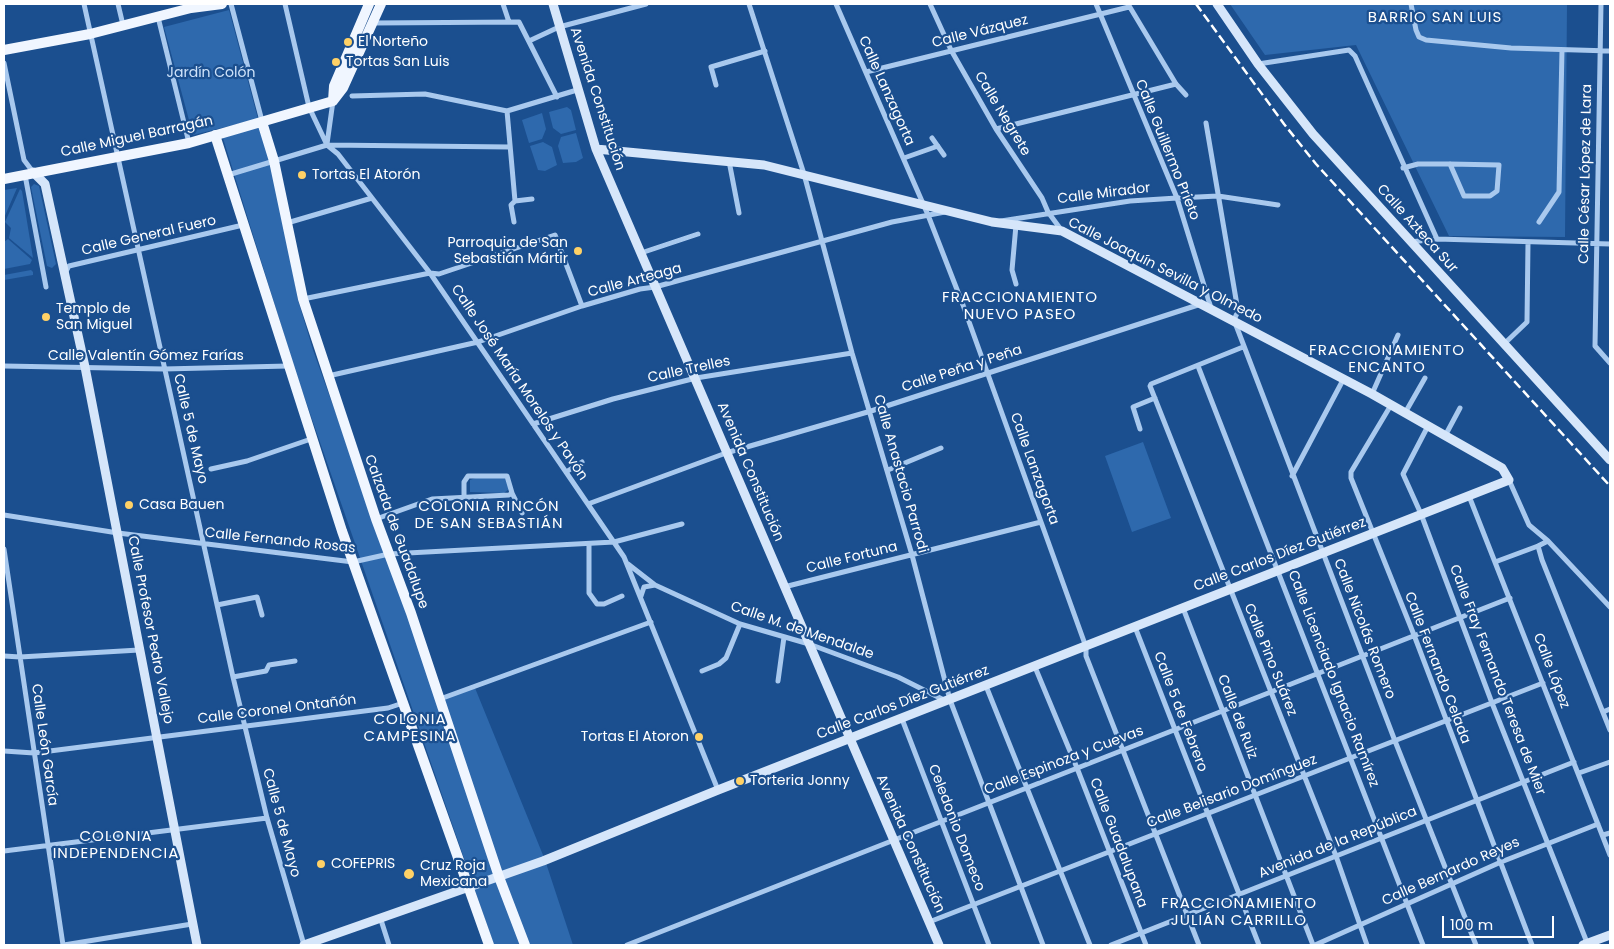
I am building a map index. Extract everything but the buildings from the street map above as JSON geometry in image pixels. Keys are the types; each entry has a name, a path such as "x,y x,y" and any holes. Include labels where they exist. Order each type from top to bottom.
{"main road":[{"path":"4,50 90,34 190,6 222,4"},
{"path":"333,101 334,86 364,9 369,4"},
{"path":"333,101 344,88 381,4"},
{"name":"Calle Miguel Barragán","path":"4,179 190,143 333,101"},
{"name":"Calzada de Guadalupe","path":"262,122 274,161 303,299 499,877 524,945"},
{"path":"215,135 311,439 489,945"}],"street":[{"name":"Calle 5 de Mayo","path":"84,4 140,250 164,369 233,677 267,818 304,945"},
{"path":"118,4 123,26"},
{"path":"231,4 262,122"},
{"name":"Calle José María Morelos y Pavón","path":"285,4 309,107 327,144 338,154 430,273 614,542 627,564 718,790"},
{"path":"503,4 509,22"},
{"name":"Avenida Constitución","path":"553,4 596,149 640,254 696,378 726,453 892,840 939,945"},
{"path":"529,41 559,28 646,4"},
{"name":"Calle Anastacio Parrodi","path":"749,4 804,174 852,353 871,411 912,555 948,700 1043,945"},
{"name":"Calle Lanzagorta","path":"836,4 928,215 988,372 1086,647 1086,656 1199,945"},
{"name":"Calle Negrete","path":"930,4 951,50 996,129 1062,231"},
{"name":"Calle Guillermo Prieto","path":"1096,4 1177,198 1211,308"},
{"name":"Calle Azteca Sur","path":"1217,4 1258,64 1313,134 1610,460"},
{"path":"1412,4 1419,36 1426,40 1511,48 1610,51"},
{"name":"Calle César López de Lara","path":"1601,4 1595,346 1610,363"},
{"path":"1129,5 1176,84 1186,96"},
{"name":"Calle Vázquez","path":"866,72 1100,14 1129,5"},
{"path":"364,9 373,24 519,22 556,97"},
{"path":"158,16 190,143"},
{"path":"1258,64 1349,50 1354,56 1403,168 1437,239"},
{"path":"1539,222 1559,192 1562,50"},
{"path":"716,85 711,67 765,51"},
{"name":"Calle Profesor Pedro Vallejo","path":"4,63 24,160 29,173 45,184 86,368 197,945"},
{"path":"996,129 1176,84"},
{"path":"352,96 425,94 507,111 577,90"},
{"path":"327,144 333,101"},
{"path":"507,111 515,201"},
{"path":"1206,123 1238,311 1234,320"},
{"path":"932,138 944,156"},
{"path":"227,175 327,144 510,147"},
{"path":"904,158 938,146"},
{"name":"Calle Joaquín Sevilla y Olmedo","path":"596,149 729,161 804,174 992,222 1062,231 1372,394 1502,468 1510,480"},
{"path":"729,161 739,213"},
{"path":"1403,168 1418,164 1450,164 1499,165 1498,192 1490,196 1464,196 1450,164"},
{"path":"29,173 46,287"},
{"name":"Calle Mirador","path":"992,222 1130,201 1177,198 1218,196 1278,205"},
{"path":"287,223 372,198"},
{"path":"514,222 511,205 515,201 532,199"},
{"name":"Calle Arteaga","path":"328,376 478,342 582,306 892,222 950,212"},
{"name":"Calle General Fuero","path":"65,274 69,266 244,226"},
{"path":"1016,226 1012,270 1016,284"},
{"path":"640,254 698,234"},
{"path":"303,299 430,273 439,274 555,235 582,306"},
{"path":"1410,242 1437,239 1610,244"},
{"path":"1504,344 1527,322 1528,243"},
{"name":"Calle Peña y Peña","path":"588,504 726,453 871,411 1202,304"},
{"name":"Calle Nicolás Romero","path":"1234,320 1292,476 1476,945"},
{"path":"1372,394 1398,336"},
{"path":"1198,366 1243,347"},
{"name":"Calle Trelles","path":"533,424 613,399 696,378 852,353"},
{"name":"Calle Valentín Gómez Farías","path":"4,366 164,369 288,366"},
{"name":"Calle Pino Suárez","path":"1198,366 1150,386 1336,856 1358,924 1367,945"},
{"name":"Calle Licenciado Ignacio Ramírez","path":"1198,366 1423,945"},
{"path":"1405,413 1425,378"},
{"path":"1292,476 1343,380"},
{"path":"1140,429 1133,407 1155,398"},
{"name":"Calle Fernando Celada","path":"1391,405 1351,472 1351,478 1414,635 1445,721 1532,945"},
{"path":"1445,436 1460,408"},
{"name":"Calle Fray Fernando Teresa de Mier","path":"1428,426 1403,474 1422,514 1492,703 1586,945"},
{"path":"211,469 247,461 311,439"},
{"path":"888,470 941,448"},
{"path":"566,472 582,462"},
{"path":"464,497 464,482 468,476 507,476 512,493 522,513"},
{"path":"1510,480 1529,525 1548,541 1610,607"},
{"name":"Calle Carlos Díez Gutiérrez","path":"304,945 381,920 499,877 1510,480"},
{"path":"378,518 432,499 508,495 512,493"},
{"name":"Calle López","path":"1469,496 1610,855"},
{"name":"Calle Fernando Rosas","path":"4,516 204,545 353,562 389,554 614,542 682,524"},
{"name":"Calle Fortuna","path":"784,587 1041,522"},
{"path":"1495,562 1548,541"},
{"path":"589,544 590,593 597,604 604,604 622,596"},
{"path":"1538,546 1610,730"},
{"name":"Calle León García","path":"4,549 47,846 64,945"},
{"name":"Calle M. de Mendalde","path":"627,564 655,585 740,624 809,644 898,677 948,700"},
{"path":"641,600 644,587 655,585"},
{"path":"217,605 258,597 262,615"},
{"name":"Calle Espinoza y Cuevas","path":"627,945 1510,598"},
{"name":"Calle de Ruiz","path":"1183,608 1314,945"},
{"path":"440,699 650,622"},
{"path":"702,671 720,664 726,658 740,624"},
{"name":"Calle 5 de Febrero","path":"1135,627 1259,945"},
{"path":"778,682 784,637"},
{"path":"4,656 20,658 139,650"},
{"path":"233,677 266,671 269,665 295,661"},
{"name":"Calle Guadalupana","path":"1035,666 1146,945"},
{"name":"Calle Belisario Domínguez","path":"929,922 1543,683"},
{"path":"986,686 1090,945"},
{"name":"Calle Coronel Ontañón","path":"4,751 34,753 388,708 403,703"},
{"path":"1603,712 1610,710"},
{"name":"Celedonio Domeco","path":"902,718 988,945"},
{"name":"Avenida de la República","path":"1111,945 1574,762"},
{"path":"1579,773 1610,762"},
{"path":"4,850 174,831 267,818"},
{"name":"Calle Bernardo Reyes","path":"1314,945 1547,842 1598,824"},
{"path":"1603,835 1610,833"},
{"path":"381,920 389,945"},
{"path":"64,945 192,924"},
{"path":"1586,945 1610,935"}],"green space":[{"path":"1230,4 1567,4 1565,237 1449,236 1356,45 1265,55"},
{"name":"Jardín Colón","path":"229,10 258,119 193,135 164,27"},
{"path":"567,107 571,110 576,130 561,134 553,128 549,112"},
{"path":"542,113 546,129 542,139 529,143 522,120"},
{"path":"259,124 272,162 298,300 313,350 436,692 440,699 475,688 545,860 573,945 494,945 295,370 222,135"},
{"path":"576,133 583,158 576,162 563,163 558,146 561,137"},
{"path":"543,142 552,147 557,165 545,171 538,170 530,146"},
{"path":"34,184 39,186 56,264 52,268 47,266 31,187"},
{"path":"17,188 4,218 4,190"},
{"path":"20,189 22,191 33,258 9,238 11,228 5,222"},
{"path":"8,239 32,260 30,264 4,269 4,242"},
{"path":"31,270 33,275 4,280 4,275"},
{"path":"1143,442 1171,518 1132,532 1105,456"},
{"path":"478,477 506,478 509,489 504,493 470,492 470,480"}],"railway":[{"path":"1196,4 1284,124 1316,164 1610,486"}],"place":[{"name":"El Norteño","path":"348,42"},
{"name":"Tortas San Luis","path":"336,62"},
{"name":"Tortas El Atorón","path":"302,175"},
{"name":"Parroquia de San Sebastián Mártir","path":"578,251"},
{"name":"Templo de San Miguel","path":"46,317"},
{"name":"Casa Bauen","path":"129,505"},
{"name":"Tortas El Atoron","path":"699,737"},
{"name":"Torteria Jonny","path":"740,781"},
{"name":"COFEPRIS","path":"321,864"},
{"name":"Cruz Roja Mexicana","path":"409,874"}],"district":[{"name":"BARRIO SAN LUIS","path":"1435,18"},
{"name":"FRACCIONAMIENTO NUEVO PASEO","path":"1020,306"},
{"name":"FRACCIONAMIENTO ENCANTO","path":"1387,360"},
{"name":"COLONIA RINCÓN DE SAN SEBASTIÁN","path":"489,516"},
{"name":"COLONIA CAMPESINA","path":"410,728"},
{"name":"COLONIA INDEPENDENCIA","path":"116,846"},
{"name":"FRACCIONAMIENTO JULIÁN CARRILLO","path":"1239,912"}]}
